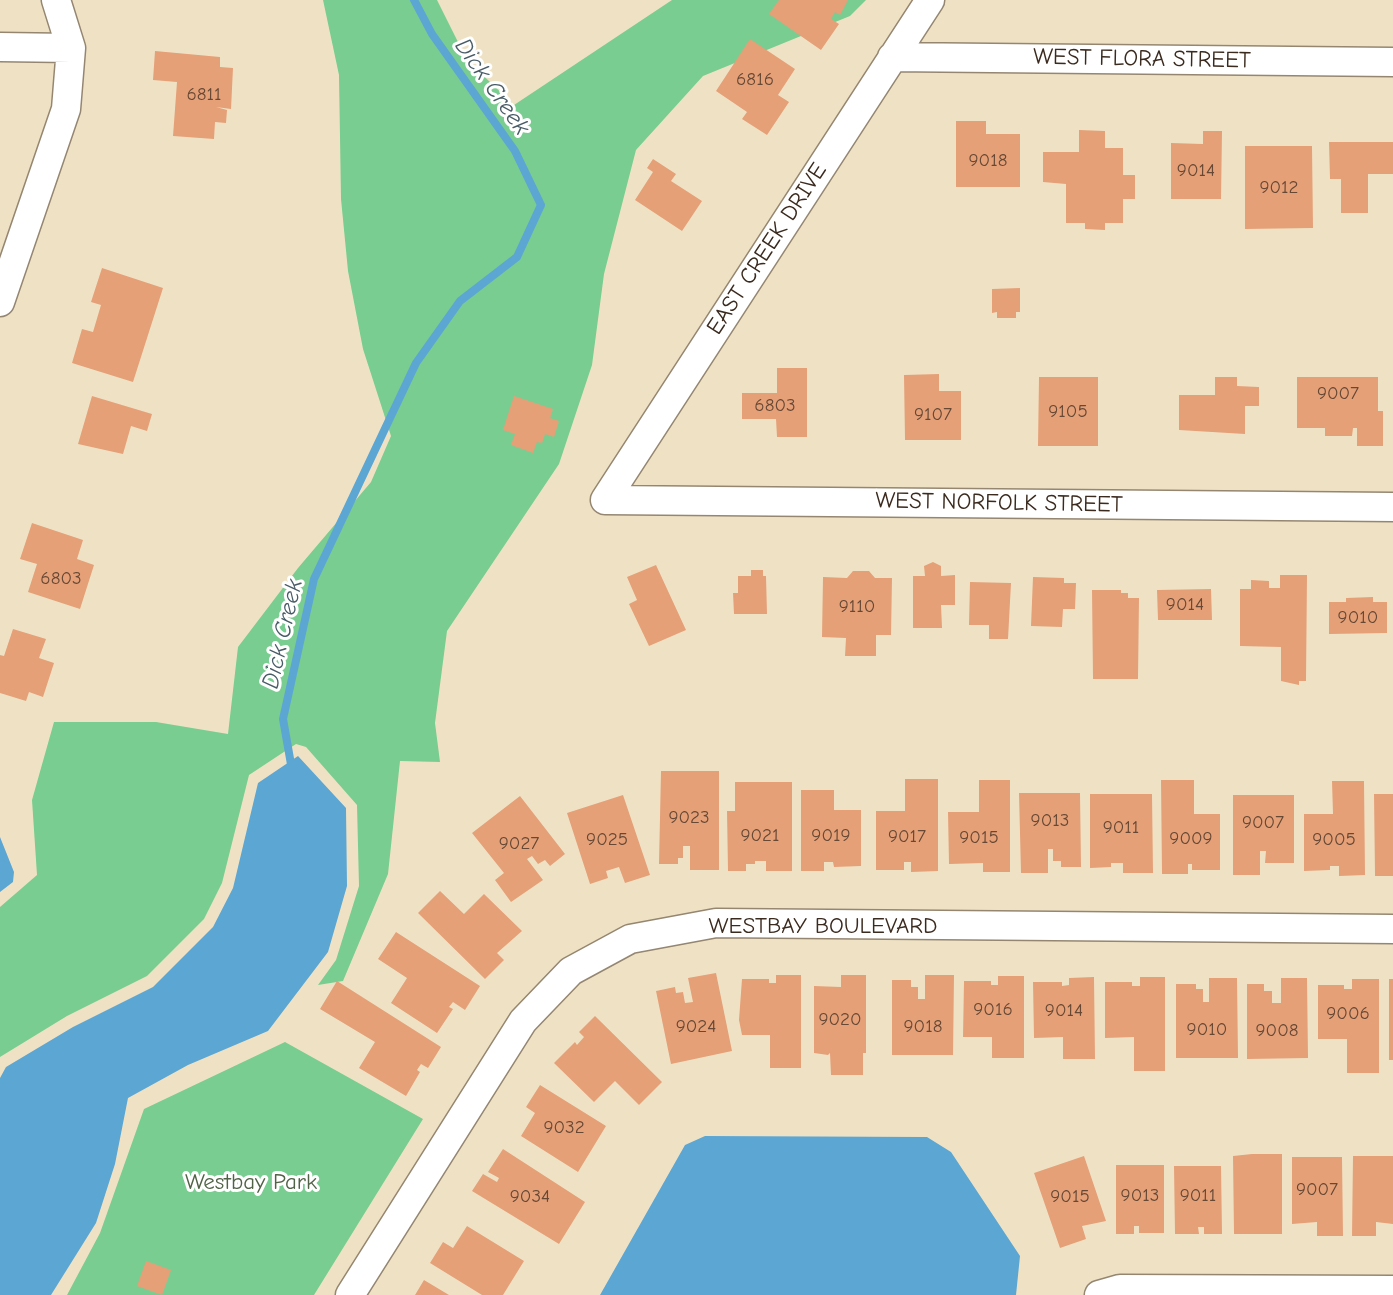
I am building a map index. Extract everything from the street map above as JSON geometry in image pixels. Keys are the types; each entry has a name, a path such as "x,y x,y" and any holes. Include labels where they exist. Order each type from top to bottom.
{"street":[{"path":"0,302 66,110 71,48 56,0"},
{"name":"EAST CREEK DRIVE","path":"605,500 930,0"},
{"path":"0,47 71,48"},
{"name":"WEST FLORA STREET","path":"892,57 1393,62"},
{"name":"WEST NORFOLK STREET","path":"605,500 1393,507"},
{"name":"WESTBAY BOULEVARD","path":"349,1295 523,1021 570,971 630,939 716,923 1393,929"},
{"path":"1100,1295 1120,1289 1179,1292 1393,1290"}],"green space":[{"path":"323,0 437,0 467,60 514,105 672,0 866,0 850,16 703,76 636,150 604,274 592,365 559,464 447,631 435,723 440,762 400,761 388,874 343,981 318,985 336,960 359,886 357,805 306,747 296,744 249,775 222,883 204,919 147,976 67,1016 0,1057 0,907 37,875 32,800 54,722 156,722 228,734 238,647 298,568 371,482 391,436 363,349 348,271 341,199 339,75"},
{"name":"Westbay Park","path":"285,1042 423,1119 314,1295 67,1295 100,1233 144,1109"}],"water":[{"path":"298,756 346,808 347,886 328,952 268,1031 188,1065 128,1098 115,1164 96,1223 51,1295 0,1295 0,1078 6,1067 73,1027 153,987 213,927 233,888 258,783"},
{"path":"0,837 14,872 13,882 0,892"},
{"path":"705,1136 927,1137 951,1152 1020,1256 1016,1295 600,1295 685,1145"}],"building":[{"path":"779,0 848,0 840,15 835,12 831,19 839,24 821,50 769,14"},
{"path":"750,39 795,69 778,95 789,102 767,135 742,119 747,112 716,91"},
{"path":"155,51 220,57 220,67 233,68 231,109 216,107 227,110 226,123 215,122 214,139 173,136 177,82 153,80"},
{"path":"956,121 986,121 986,134 1020,134 1020,187 956,187"},
{"path":"1079,130 1105,131 1105,148 1123,148 1123,175 1135,175 1135,199 1123,199 1123,223 1105,223 1105,230 1085,229 1085,223 1066,223 1066,184 1043,182 1043,152 1079,152"},
{"path":"1203,131 1222,131 1221,199 1171,199 1171,143 1203,144"},
{"path":"1329,142 1393,142 1393,174 1368,174 1368,213 1341,213 1341,179 1330,179"},
{"path":"1245,146 1312,146 1313,228 1245,229"},
{"path":"653,159 676,174 671,181 702,201 682,231 635,200 653,172 647,168"},
{"path":"102,268 163,288 133,382 72,363 82,329 93,332 101,305 91,302"},
{"path":"1020,288 1020,312 1016,312 1016,318 997,318 997,312 992,313 992,289"},
{"path":"777,368 807,368 807,437 777,437 776,419 742,419 742,393 777,393"},
{"path":"939,374 939,391 961,391 961,440 905,440 904,375"},
{"path":"1039,377 1098,377 1098,446 1038,446"},
{"path":"1215,377 1237,377 1237,386 1259,387 1259,406 1245,406 1245,434 1179,430 1179,395 1215,395"},
{"path":"1297,377 1378,377 1378,411 1383,411 1383,446 1357,446 1357,428 1353,428 1352,436 1325,436 1325,428 1297,428"},
{"path":"92,396 152,414 147,431 131,426 123,454 78,444"},
{"path":"514,396 553,409 550,418 559,421 554,437 545,434 542,443 537,442 533,453 511,445 515,434 503,430"},
{"path":"32,523 83,540 77,559 94,565 80,609 28,592 37,564 20,559"},
{"path":"933,562 941,566 941,576 955,575 955,605 941,605 942,628 913,628 913,576 925,576 924,566"},
{"path":"656,565 686,630 649,646 629,604 637,600 627,577"},
{"path":"751,570 763,570 763,576 766,576 767,614 734,614 733,593 738,593 738,576 751,576"},
{"path":"853,571 869,571 875,578 892,578 891,635 876,635 876,656 845,656 846,638 822,637 823,577 847,578"},
{"path":"1280,575 1307,575 1306,681 1299,681 1299,685 1281,681 1281,647 1240,646 1240,589 1251,589 1251,580 1269,581 1269,588 1280,588"},
{"path":"1033,577 1064,578 1064,583 1076,583 1075,609 1063,609 1062,627 1031,626"},
{"path":"970,582 1011,583 1008,639 989,639 989,625 969,625"},
{"path":"1211,589 1212,620 1158,620 1157,590"},
{"path":"1092,590 1121,590 1121,593 1128,593 1128,598 1139,598 1138,679 1093,679"},
{"path":"1373,597 1373,602 1387,602 1387,633 1329,634 1329,602"},
{"path":"13,629 46,639 39,658 54,663 43,697 29,692 26,701 0,693 0,655 4,656"},
{"path":"661,771 719,771 719,870 690,870 690,846 683,846 683,858 678,858 678,864 659,864"},
{"path":"905,779 938,779 938,871 911,872 911,862 904,862 904,870 876,870 876,811 905,811"},
{"path":"979,780 1010,780 1010,872 983,872 983,863 949,864 948,812 979,812"},
{"path":"1161,780 1194,780 1194,814 1220,814 1220,870 1192,870 1192,864 1188,864 1188,874 1162,874"},
{"path":"1332,781 1364,781 1365,875 1339,876 1339,866 1330,866 1330,870 1304,871 1304,814 1333,814"},
{"path":"735,782 792,782 792,871 766,871 766,861 755,861 755,864 746,864 746,871 728,871 727,811 735,811"},
{"path":"801,790 834,790 834,810 861,810 861,866 834,867 833,862 824,862 824,871 801,871"},
{"path":"1019,793 1080,793 1081,867 1061,867 1061,861 1053,861 1053,849 1048,849 1048,873 1021,873"},
{"path":"1090,794 1152,794 1153,873 1123,873 1123,863 1111,863 1111,867 1090,868"},
{"path":"1374,794 1393,794 1393,876 1375,876"},
{"path":"623,795 650,875 625,883 619,867 606,871 608,878 590,884 567,813"},
{"path":"1233,795 1294,795 1294,863 1265,863 1266,851 1260,851 1260,875 1233,875"},
{"path":"520,796 565,854 550,866 545,860 538,864 532,856 527,859 543,880 511,902 495,880 504,873 472,833"},
{"path":"440,891 464,914 484,894 522,931 497,953 504,960 485,979 418,913"},
{"path":"396,932 480,986 465,1010 453,1002 449,1007 453,1009 437,1033 391,1003 407,978 378,959"},
{"path":"716,973 732,1051 671,1064 656,991 675,987 676,993 683,992 685,1003 693,1002 688,978"},
{"path":"776,975 801,975 801,1068 770,1068 770,1035 742,1035 739,1020 742,979 769,979 769,983 776,983"},
{"path":"841,975 866,975 866,1053 863,1053 863,1075 831,1075 830,1053 814,1053 814,986 841,987"},
{"path":"925,975 954,975 953,1055 892,1055 892,980 911,980 911,987 918,987 918,999 925,999"},
{"path":"998,976 1024,976 1024,1058 992,1058 992,1037 963,1037 964,981 991,981 991,985 998,985"},
{"path":"1094,977 1095,1059 1063,1059 1063,1037 1034,1038 1033,982 1062,982 1062,986 1069,985 1069,978"},
{"path":"1140,977 1165,977 1165,1071 1134,1071 1134,1037 1105,1038 1105,982 1132,982 1132,986 1140,986"},
{"path":"1209,978 1237,978 1238,1058 1176,1058 1176,984 1196,984 1196,989 1203,989 1203,1002 1209,1002"},
{"path":"1281,978 1307,978 1308,1058 1247,1059 1247,984 1264,984 1264,991 1272,991 1272,1003 1281,1003"},
{"path":"1352,979 1379,979 1379,1073 1347,1073 1347,1039 1318,1039 1318,985 1344,985 1344,989 1352,989"},
{"path":"1389,979 1393,979 1393,1060 1389,1060"},
{"path":"337,981 441,1047 428,1068 421,1064 417,1070 420,1072 406,1096 359,1068 375,1042 320,1009"},
{"path":"595,1016 662,1082 639,1105 615,1081 594,1102 554,1063 575,1042 577,1045 584,1037 579,1032"},
{"path":"540,1085 606,1126 578,1172 521,1136 535,1113 526,1107"},
{"path":"503,1149 585,1202 559,1244 472,1191 483,1174 497,1182 499,1178 488,1172"},
{"path":"1282,1154 1282,1234 1234,1234 1233,1156"},
{"path":"1084,1156 1106,1221 1082,1226 1086,1239 1060,1248 1034,1173"},
{"path":"1353,1156 1393,1156 1393,1224 1376,1222 1376,1236 1352,1236"},
{"path":"1292,1157 1342,1157 1343,1236 1317,1236 1317,1222 1292,1224"},
{"path":"1116,1165 1164,1165 1164,1233 1139,1233 1139,1226 1134,1226 1134,1234 1116,1234"},
{"path":"1174,1166 1221,1166 1222,1234 1204,1234 1204,1227 1198,1227 1199,1234 1175,1234"},
{"path":"467,1226 524,1261 503,1295 482,1295 430,1263 443,1242 453,1248"},
{"path":"146,1261 171,1270 162,1295 137,1286"},
{"path":"424,1280 449,1295 415,1295"}],"waterway":[{"name":"Dick Creek","path":"292,770 283,719 314,579 416,363 460,301 517,257 541,205 515,151 432,34 414,0"}]}
